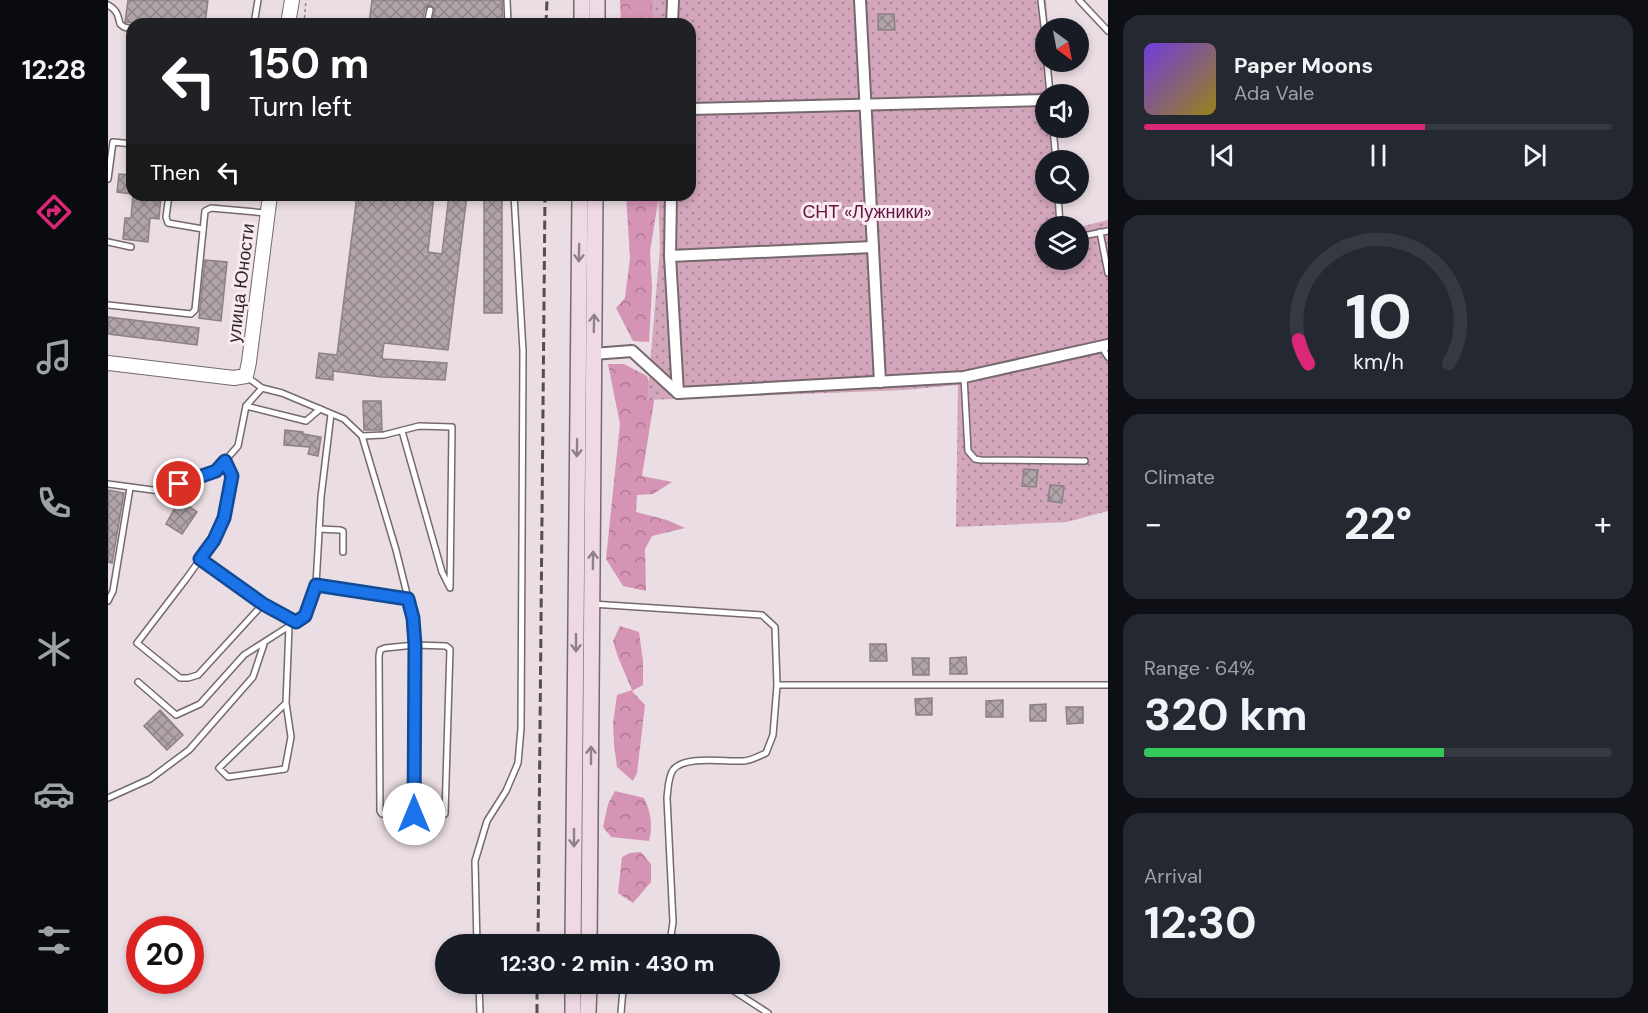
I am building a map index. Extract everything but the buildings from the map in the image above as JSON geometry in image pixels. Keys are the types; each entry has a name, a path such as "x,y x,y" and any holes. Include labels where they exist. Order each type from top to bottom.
{"main road":[{"path":"582,0 582,18"},
{"path":"597,0 597,18"},
{"path":"573,934 580,201"},
{"path":"589,934 595,201"},
{"path":"573,994 573,1013"},
{"path":"588,1013 589,994"}],"street":[{"path":"289,18 292,0"},
{"path":"672,18 673,0"},
{"path":"860,0 880,382"},
{"path":"696,109 1035,100"},
{"name":"улица Юности","path":"246,376 269,201"},
{"path":"671,201 670,256 678,393"},
{"path":"670,256 873,247"},
{"path":"594,354 632,351 678,393 964,377 1105,346"},
{"path":"108,363 234,378 246,376"}],"lane":[{"path":"255,18 258,0"},
{"path":"507,0 507,18"},
{"path":"1041,0 1043,18"},
{"path":"1078,0 1108,31"},
{"path":"108,5 115,9 120,24 126,28"},
{"path":"428,18 430,10"},
{"path":"108,178 113,142 126,143"},
{"path":"168,201 166,217 168,223 203,229"},
{"path":"477,934 475,861 487,822 506,791 518,762 521,728 523,351 514,201"},
{"path":"108,305 194,313 206,211 211,208 268,213"},
{"path":"1089,234 1108,231"},
{"path":"1100,232 1108,273"},
{"path":"108,242 131,247"},
{"path":"1105,346 1108,357"},
{"path":"246,376 262,388 282,393 344,419 362,436 396,550 413,618 415,645 414,814"},
{"path":"964,377 968,451 975,459 1085,461"},
{"path":"108,484 160,491 216,471 238,446 246,406 262,388"},
{"path":"246,406 306,421 320,409"},
{"path":"138,682 176,714 200,704 244,655 305,616 316,585 330,414"},
{"path":"362,436 384,435 419,426 452,427 450,588 442,572 402,431"},
{"path":"225,461 232,476 224,518 214,540 137,643 180,678 198,675 263,604"},
{"path":"108,601 113,591 130,488"},
{"path":"320,529 343,531 343,552"},
{"path":"200,559 263,604 296,622"},
{"path":"316,585 408,599"},
{"path":"592,604 762,615 775,627 777,685 773,735 766,753 746,761 707,760 682,764 674,770 670,780 668,798 673,922 671,934"},
{"path":"286,703 219,768 228,777 285,769 291,737 286,703 289,627"},
{"path":"108,798 150,779 189,750 253,677 264,643"},
{"path":"415,645 446,646 450,649 445,814 443,815 382,814 380,811 380,650 415,645"},
{"path":"777,685 1108,685"},
{"path":"479,994 480,1013"},
{"path":"621,1013 623,994"},
{"path":"739,994 768,1013"}],"path":[{"path":"304,18 306,0"}],"green space":[{"path":"620,0 661,0 662,18 621,18"},
{"name":"СНТ «Лужники»","path":"652,0 1046,0 1047,18 1035,18 1035,72 1051,72 1052,84 1035,84 1035,138 1057,138 1057,150 1035,150 1035,204 1062,204 1063,216 1035,216 1035,270 1089,270 1089,225 1108,220 1108,511 1067,522 956,527 958,385 904,390 647,400 660,248 658,201 696,201 696,18 653,18"},
{"path":"626,201 658,201 650,252 652,288 649,342 633,341 616,308 625,298 630,258"},
{"path":"608,364 624,364 647,376 654,401 642,476 672,482 653,494 637,495 636,512 667,520 685,528 652,536 645,549 646,591 623,586 606,559 620,424"},
{"path":"620,626 639,632 643,661 643,685 632,691 645,705 637,773 633,781 617,767 614,744 613,723 617,695 632,690 613,641"},
{"path":"615,791 644,798 651,819 649,841 611,837 603,827 608,804"},
{"path":"641,852 651,864 651,882 633,903 618,893 622,857 630,853"}],"railway":[{"path":"546,18 547,0"},
{"path":"538,934 545,201"},
{"path":"537,994 537,1013"}],"route":[{"path":"179,484 216,471 225,461 232,476 224,518 214,540 200,559 263,604 296,622 305,616 316,585 408,599 413,618 415,645 414,814"}]}
